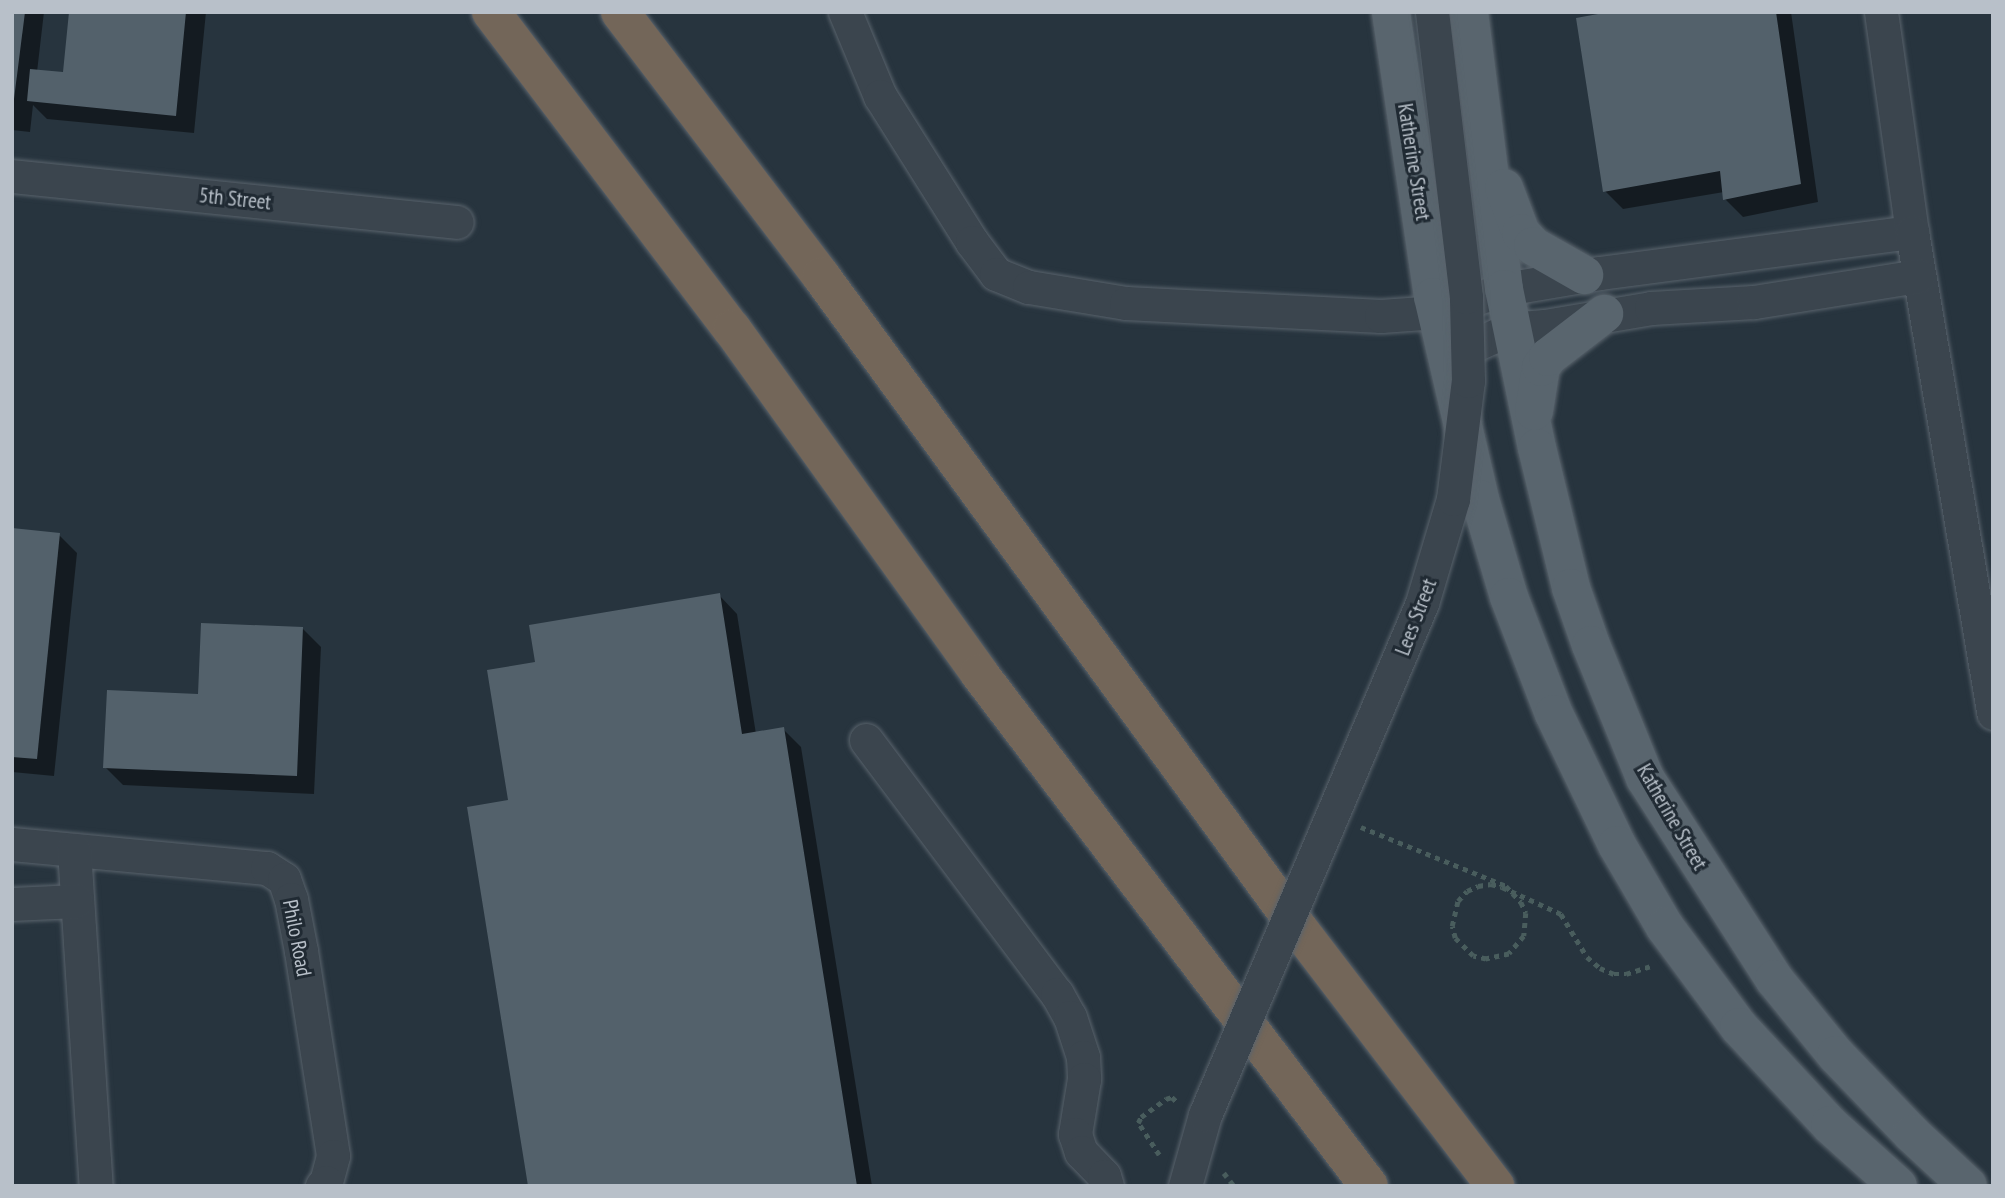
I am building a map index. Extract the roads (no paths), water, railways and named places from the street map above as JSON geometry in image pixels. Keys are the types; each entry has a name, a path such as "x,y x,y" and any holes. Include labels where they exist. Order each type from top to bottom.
{"highway":[{"path":"491,12 732,328 979,673 1369,1186"},
{"path":"620,12 821,276 1298,928 1495,1186"}],"main road":[{"name":"Katherine Street","path":"1391,12 1437,312 1480,499 1532,659 1554,715 1617,845 1673,938 1739,1027 1830,1125 1898,1186"},
{"name":"Katherine Street","path":"1469,12 1510,329 1571,588 1599,668 1645,778 1774,979 1836,1055 1912,1134 1968,1186"},
{"path":"1484,130 1521,233 1533,246 1584,275"},
{"path":"1533,424 1541,367 1548,357 1604,314"}],"street":[{"path":"845,12 880,96 972,242 996,274 1029,287 1126,303 1381,316 1437,312 1504,289 1584,275 1912,232"},
{"name":"Lees Street","path":"1185,1186 1205,1115 1418,614 1434,570 1453,499 1468,381 1467,309 1433,12"},
{"path":"1881,12 1919,276 1993,713"},
{"name":"5th Street","path":"12,176 457,222"},
{"path":"1448,357 1510,329 1553,325 1604,314 1754,302 1919,276"},
{"path":"866,740 1057,994 1070,1017 1083,1057 1084,1079 1075,1134 1082,1152 1104,1176 1107,1186"},
{"name":"Philo Road","path":"12,844 267,868 284,878 301,951 333,1156 326,1182 322,1186"},
{"path":"74,850 96,1186"},
{"path":"12,904 76,901"}]}
